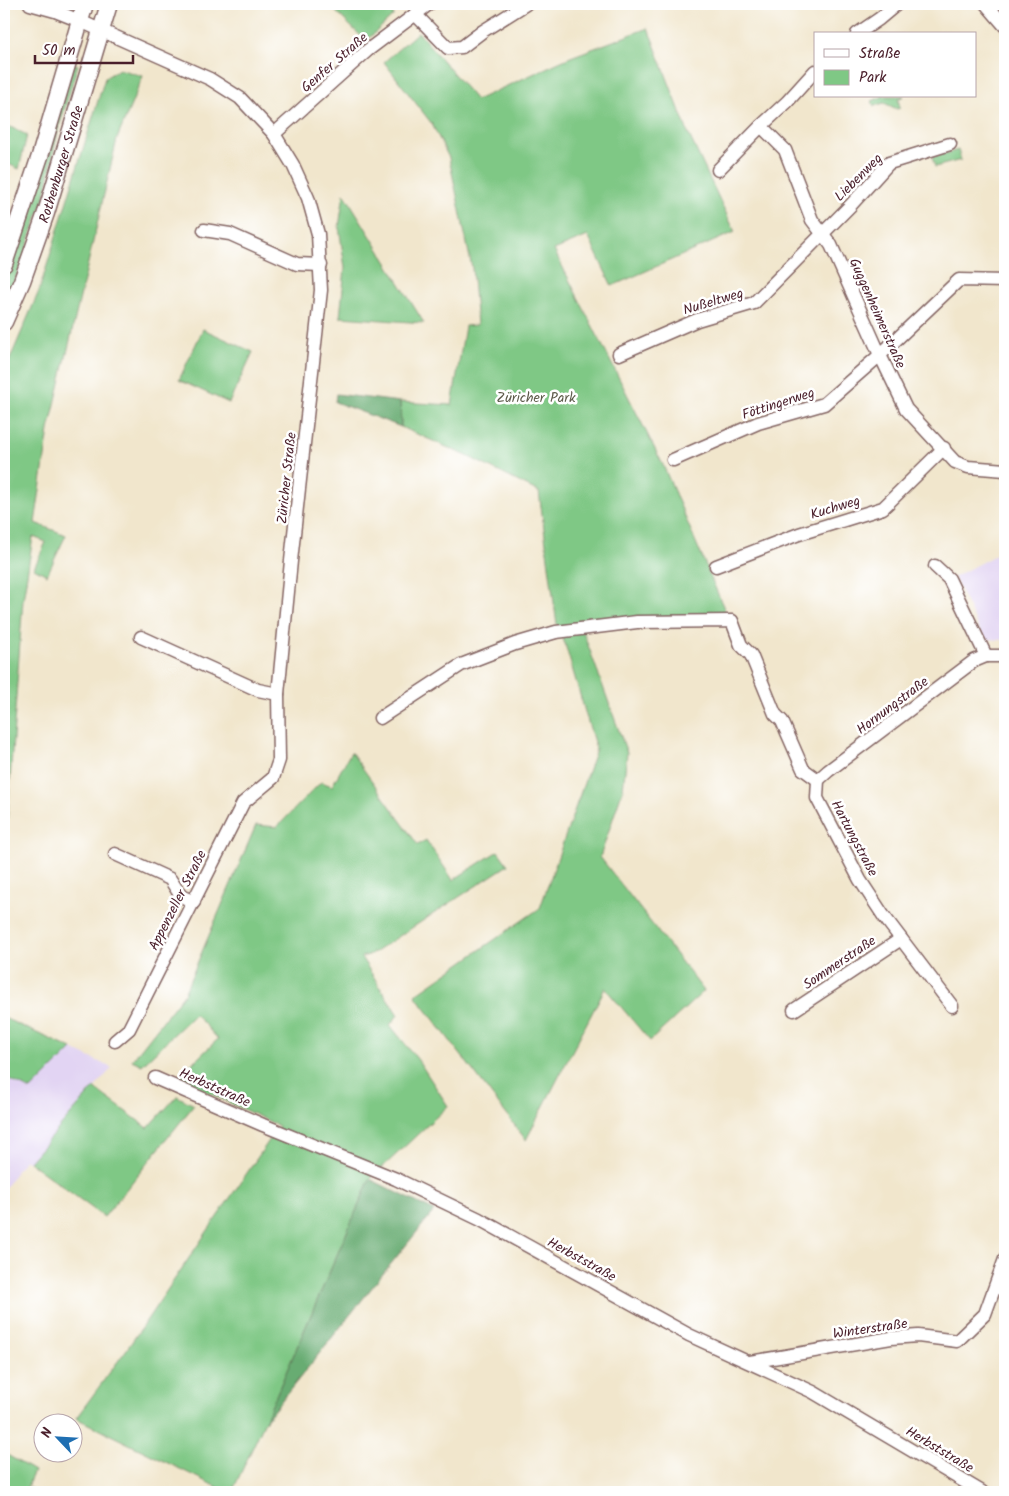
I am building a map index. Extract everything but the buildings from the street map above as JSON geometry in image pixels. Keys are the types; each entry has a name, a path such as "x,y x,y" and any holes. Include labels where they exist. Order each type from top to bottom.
{"main road":[{"name":"Rothenburger Straße","path":"4,264 21,217 85,4"},
{"name":"Rothenburger Straße","path":"4,322 22,281 46,213 109,4"}],"street":[{"name":"Züricher Straße","path":"30,4 80,21 210,79 240,98 274,134 294,165 308,198 318,234 322,290 278,694 279,760 273,778"},
{"name":"Genfer Straße","path":"274,134 368,50 429,4"},
{"path":"415,14 448,48 462,47 483,31 526,4"},
{"path":"860,32 897,4"},
{"path":"986,4 1005,26"},
{"path":"718,170 760,126 787,102 814,72"},
{"name":"Guggenheimerstraße","path":"760,126 785,150 812,220 831,245 880,356 906,409 955,462 968,467 1005,470"},
{"name":"Liebenweg","path":"823,233 889,163 950,144"},
{"path":"204,230 230,234 297,264 321,265"},
{"name":"Nußeltweg","path":"619,354 697,320 754,304 823,233"},
{"name":"Föttingerweg","path":"673,460 758,422 824,404 880,356 959,280 1005,281"},
{"name":"Kuchweg","path":"716,566 799,534 884,508 944,448"},
{"path":"935,566 949,578 986,656"},
{"path":"380,718 461,665 515,644 556,632 637,622 732,621 741,645 751,655 775,714 782,721 802,769 818,780"},
{"path":"141,637 258,690 278,694"},
{"name":"Hornungstraße","path":"818,780 974,661 986,656 1005,656"},
{"name":"Appenzeller Straße","path":"115,1041 130,1029 243,803 273,778"},
{"name":"Hartungstraße","path":"818,780 818,798 860,880 901,939 952,1006"},
{"path":"115,854 170,880 181,896 194,902"},
{"name":"Sommerstraße","path":"794,1010 901,939"},
{"name":"Herbststraße","path":"155,1078 263,1125 396,1179 479,1218 689,1335 813,1392 982,1492"},
{"name":"Winterstraße","path":"750,1362 891,1338 918,1336 956,1342 985,1314 1005,1259"}],"shaded area":[{"path":"999,553 1005,565 1005,640 984,639 954,577"},
{"path":"72,1049 112,1068 29,1162 25,1159 4,1189 4,1077 31,1090"}],"green space":[{"path":"328,4 383,4 394,15 366,41"},
{"name":"Züricher Park","path":"648,28 689,135 735,232 612,286 588,236 554,250 663,465 726,613 580,623 627,753 623,789 600,857 704,991 650,1041 605,988 526,1140 415,995 540,908 596,749 565,644 557,625 539,492 467,456 401,427 400,402 452,405 465,326 477,325 472,268 449,158 432,124 384,62 418,32 476,100 568,58"},
{"path":"74,63 78,65 58,131 45,196 4,306 4,283 16,251"},
{"path":"119,69 143,76 117,139 49,430 35,523 66,535 47,575 34,568 46,542 33,537 23,600 4,864 4,373 39,291 105,78"},
{"path":"879,98 900,98 898,99 900,108 897,109 884,103 874,106 872,101"},
{"path":"4,124 27,135 19,169 4,162"},
{"path":"958,150 961,160 935,167 932,157"},
{"path":"344,193 424,323 340,317 345,268 339,227"},
{"path":"203,329 253,352 229,403 179,380"},
{"path":"336,394 400,402 401,427 335,402"},
{"path":"351,752 418,845 426,840 453,880 498,851 508,865 372,954 361,957 398,1015 390,1025 418,1060 448,1106 370,1179 265,1421 232,1492 227,1492 82,1421 82,1414 79,1414 127,1349 279,1126 177,1078 218,1039 195,1014 142,1065 132,1060 184,994 256,825 277,827 321,782 332,786"},
{"path":"4,1018 72,1049 31,1090 4,1077"},
{"path":"94,1088 148,1128 177,1096 194,1105 104,1217 29,1162"},
{"path":"370,1179 434,1211 265,1421"},
{"path":"4,1453 34,1471 27,1487 37,1492 4,1492"}]}
